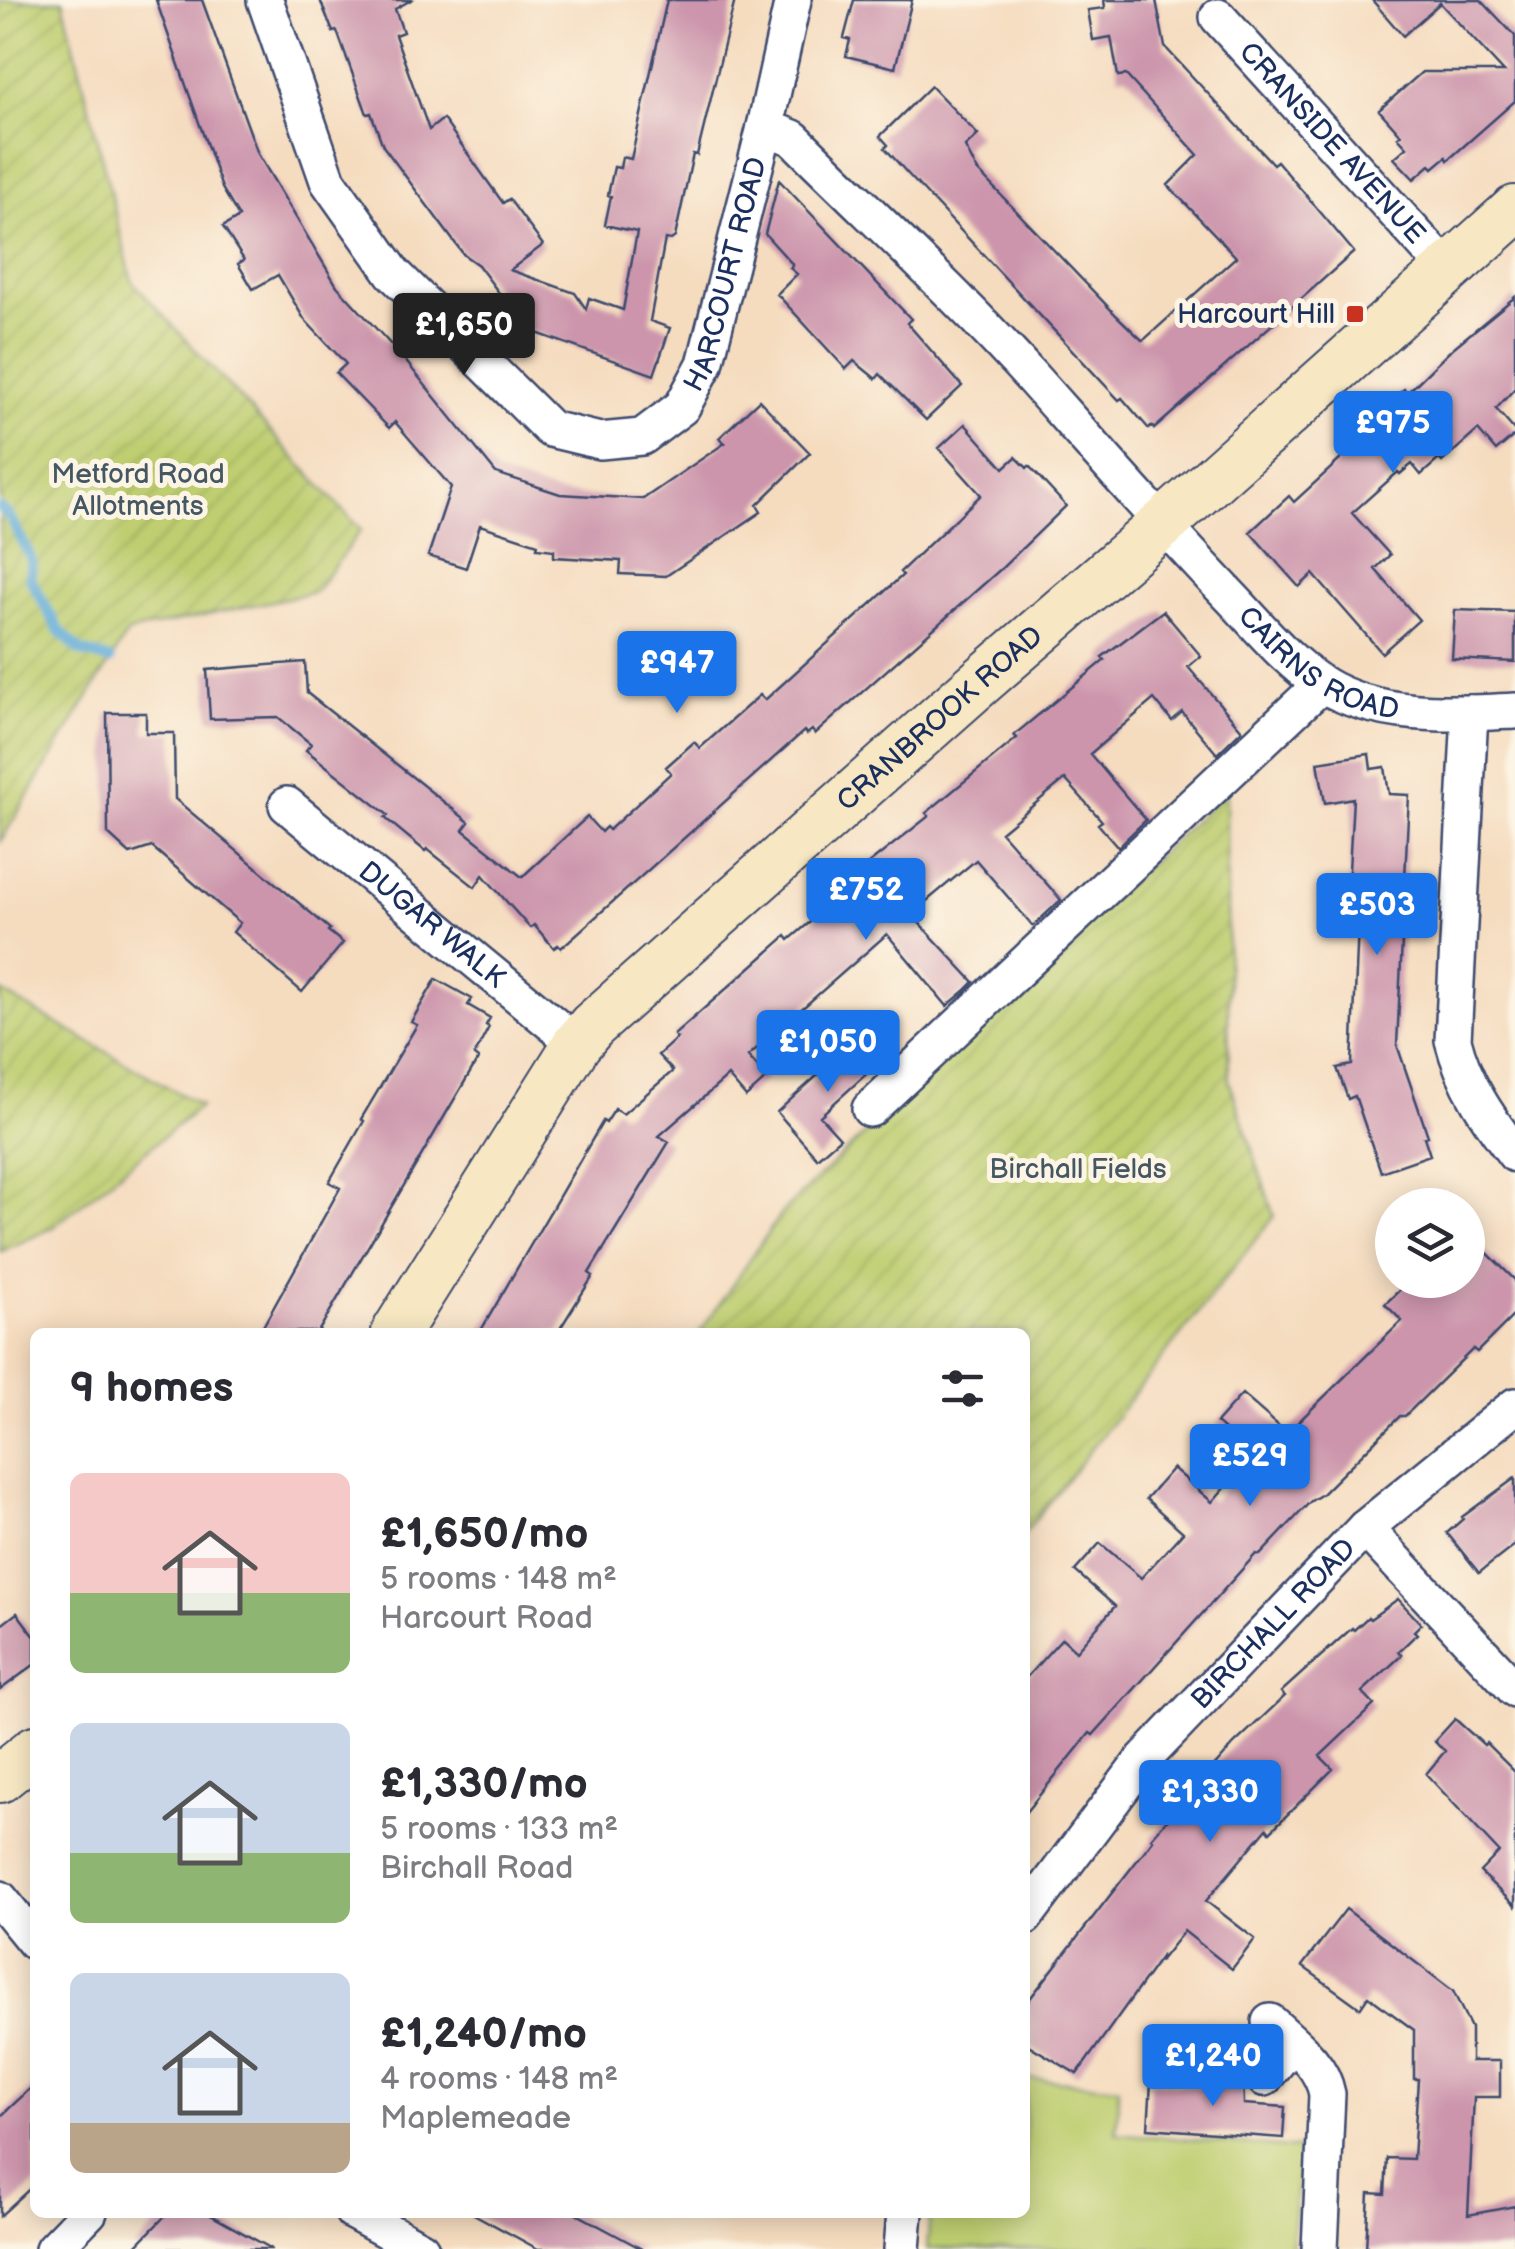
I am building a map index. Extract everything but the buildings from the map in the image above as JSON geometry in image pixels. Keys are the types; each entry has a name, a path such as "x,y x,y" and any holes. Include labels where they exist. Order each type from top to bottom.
{"main road":[{"name":"CRANBROOK ROAD","path":"399,1328 592,1026 1515,210"},
{"path":"0,1778 30,1754"}],"street":[{"name":"HARCOURT ROAD","path":"265,0 288,76 328,182 393,273 550,430 600,440 642,437 682,407 705,364 793,0"},
{"name":"CRANSIDE AVENUE","path":"1218,17 1447,269"},
{"path":"765,126 793,138 1010,354 1162,526"},
{"name":"CAIRNS ROAD","path":"1162,526 1284,653 1322,684 1357,700 1394,710 1515,711"},
{"path":"870,1109 1322,684"},
{"path":"1470,713 1453,1040 1460,1067 1482,1111 1515,1154"},
{"name":"DUGAR WALK","path":"287,805 577,1044"},
{"name":"BIRCHALL ROAD","path":"1030,1910 1143,1760 1365,1528 1515,1406"},
{"path":"1365,1528 1515,1689"},
{"path":"0,1899 30,1936"},
{"path":"1264,2078 1281,2033 1324,2077 1328,2094 1320,2249"},
{"path":"53,2249 82,2218"},
{"path":"364,2218 421,2249"},
{"path":"902,2249 905,2218"}],"green space":[{"name":"Metford Road Allotments","path":"0,0 63,0 132,281 361,530 315,592 128,632 0,842"},
{"name":"Birchall Fields","path":"1226,791 1229,1080 1274,1216 1030,1527 1030,1328 703,1328 783,1211"},
{"path":"0,991 201,1106 52,1228 0,1252"},
{"path":"1030,2078 1119,2087 1116,2133 1300,2149 1291,2249 927,2249 930,2218 1030,2218"}],"waterway":[{"path":"0,508 9,516 29,554 30,578 58,629 80,651 110,660"}],"place":[{"name":"Harcourt Hill","path":"1355,314"}]}
